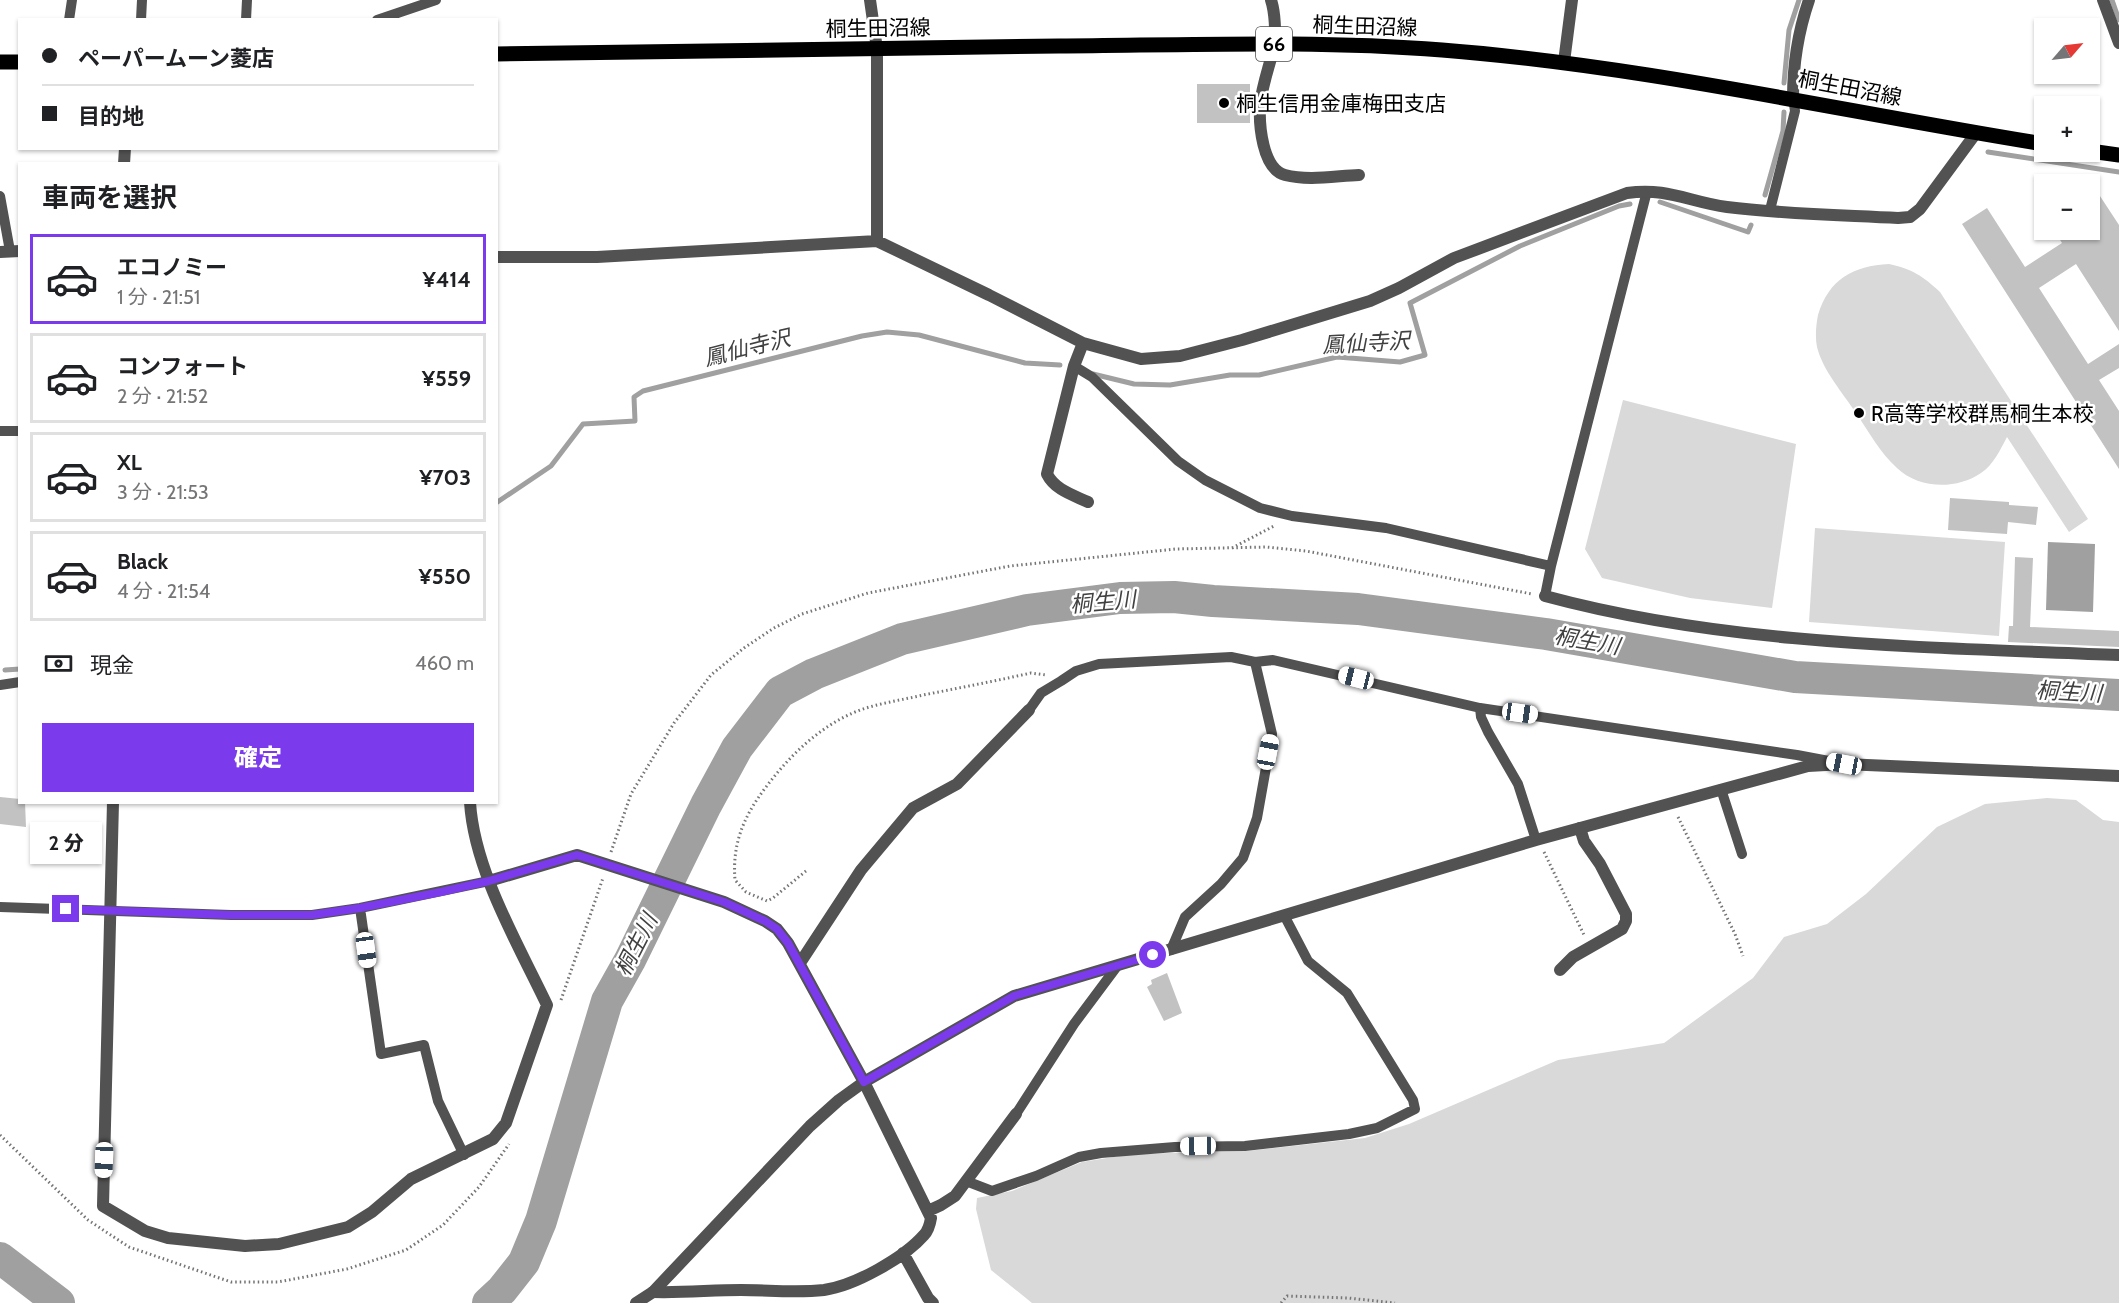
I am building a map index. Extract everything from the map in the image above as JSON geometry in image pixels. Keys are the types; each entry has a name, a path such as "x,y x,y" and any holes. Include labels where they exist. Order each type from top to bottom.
{"main road":[{"name":"桐生田沼線","path":"498,54 1274,44 1441,50 1564,62 1793,98 2034,142"},
{"path":"0,62 18,62"},
{"path":"2100,152 2119,155"}],"street":[{"path":"870,0 877,49 877,241"},
{"path":"1271,0 1274,44 1260,104 1266,156 1273,168 1282,174 1292,176 1359,175"},
{"path":"1564,62 1572,0"},
{"path":"1793,98 1794,66 1803,18 1809,0"},
{"path":"2103,0 2119,43"},
{"path":"498,258 597,257 877,241 1083,343 1141,359 1180,356 1242,340 1370,301 1400,288 1454,258 1627,193 1647,191 1672,193 1723,206 1911,218 1976,133"},
{"path":"1083,343 1074,366 1047,474 1057,487 1088,502"},
{"path":"1545,596 1671,623 1800,639 2119,655"},
{"path":"800,963 861,870 913,808 957,784 1029,710"},
{"path":"636,1303 653,1292 810,1126 839,1100 864,1082 1014,996 1284,915 1540,846 1580,828 1808,766 1844,764 2119,776"},
{"path":"112,804 103,1206 145,1231 168,1238 245,1246 279,1244 348,1227 372,1212 411,1179 493,1139 506,1123 547,1005 489,881 471,821 470,804"},
{"path":"1560,970 1573,957 1622,929 1626,921 1626,914 1600,864 1584,841 1580,828"},
{"path":"489,881 577,855 724,902 747,911 777,929 800,963 864,1082 931,1218 926,1234 903,1253 853,1282 826,1289 784,1292 742,1290 653,1292"},
{"path":"928,1210 956,1196 1016,1114"},
{"path":"903,1253 933,1303"}],"lane":[{"path":"69,18 72,0"},
{"path":"141,18 142,0"},
{"path":"246,18 247,0"},
{"path":"383,18 436,0"},
{"path":"1770,210 1795,111 1793,98"},
{"path":"1545,596 1647,191"},
{"path":"0,196 10,251"},
{"path":"1074,366 1092,377 1178,461 1205,480 1260,508 1292,516 1386,528 1551,566"},
{"path":"0,431 18,431"},
{"path":"1029,710 1041,693 1076,671 1099,664 1232,657 1255,662 1273,660 1480,708 1774,751 1844,764"},
{"path":"1171,950 1185,917 1221,884 1243,858 1257,818 1272,734 1255,662"},
{"path":"0,685 18,682"},
{"path":"1480,708 1481,717 1488,732 1518,784 1540,846"},
{"path":"1720,789 1742,855"},
{"path":"0,907 231,915 300,915 360,908 489,881"},
{"path":"360,908 381,1054 424,1046 438,1101 464,1155"},
{"path":"966,1181 992,1191 1036,1176 1079,1157 1101,1153 1175,1147 1245,1146 1349,1134 1377,1128 1415,1109 1413,1100 1347,993 1308,961 1284,915"},
{"path":"1016,1114 1074,1024 1118,965"}],"path":[{"path":"1232,548 1292,516"},
{"path":"558,1011 631,794 674,723 711,675 744,648 774,628 802,614 868,594 1010,566 1176,549 1266,547 1306,551 1545,596"},
{"path":"806,871 767,901 746,892 735,880 733,859 746,817 758,797 785,761 822,730 860,710 1030,673 1048,675 1061,681"},
{"path":"1671,803 1735,934 1743,956"},
{"path":"1540,846 1590,948"},
{"path":"0,1135 87,1220 129,1247 231,1282 278,1282 347,1269 406,1250 443,1225 479,1187 512,1140"},
{"path":"1281,1303 1287,1296 1348,1298 1395,1303"}],"shaded area":[{"path":"1889,264 1917,274 1940,292 2088,519 2069,532 2007,437 1986,469 1971,479 1949,484 1927,483 1906,475 1880,449 1824,365 1817,347 1816,331 1818,315 1823,303 1836,284 1844,277 1864,268"},
{"path":"1623,400 1796,444 1772,608 1690,598 1602,578 1585,549"},
{"path":"1815,528 2005,542 1999,636 1809,622"},
{"path":"2048,542 2095,544 2093,612 2046,610"},
{"path":"2047,798 2076,800 2103,820 2119,822 2119,1303 1032,1303 991,1270 976,1209 977,1198 1012,1191 1082,1162 1132,1154 1247,1151 1365,1138 1409,1124 1558,1060 1664,1043 1753,978 1784,937 1827,924 1866,894 1937,827 1985,804"}],"building":[{"path":"1197,84 1250,84 1250,123 1197,123"},
{"path":"2100,196 2119,225 2119,331 2076,264 2039,288 2088,364 2119,344 2119,368 2099,380 2119,411 2119,469 1962,224 1987,208 2025,267 2062,243 2060,240 2100,240"},
{"path":"1950,498 2009,502 2009,505 2038,507 2036,525 2008,522 2007,534 1948,530"},
{"path":"2015,557 2033,558 2030,627 2119,631 2119,647 2008,642 2009,626 2013,626"},
{"path":"0,797 18,799 18,804 25,804 26,827 0,824"},
{"path":"1167,973 1182,1013 1164,1021 1147,987 1152,984 1151,980"}],"waterway":[{"name":"鳳仙寺沢","path":"1784,83 1789,30 1799,0"},
{"path":"2112,0 2119,20"},
{"name":"鳳仙寺沢","path":"1765,195 1783,131 1784,112"},
{"path":"1988,152 2119,172"},
{"name":"鳳仙寺沢","path":"1660,202 1748,232 1751,225"},
{"name":"鳳仙寺沢","path":"1093,374 1134,384 1170,385 1230,375 1259,375 1337,357 1400,362 1425,355 1410,303 1520,246 1619,206 1630,204"},
{"name":"鳳仙寺沢","path":"498,502 551,466 583,424 635,421 634,397 643,391 862,336 887,332 919,335 1025,363 1060,365"},
{"name":"桐生川","path":"488,1303 502,1290 524,1262 541,1221 607,1001 737,748 780,692 814,674 902,639 1027,610 1120,598 1174,597 1358,609 1546,634 1795,677 2119,695"},
{"name":"鳳仙寺沢","path":"5,670 18,669"},
{"name":"桐生川","path":"0,1258 59,1303"}],"place":[{"name":"桐生信用金庫梅田支店","path":"1224,103"},
{"name":"R高等学校群馬桐生本校","path":"1859,413"}],"route":[{"path":"66,909 231,915 312,915 441,892 489,881 577,855 724,902 747,911 777,929 800,963 864,1082 1014,996 1153,955"}]}
